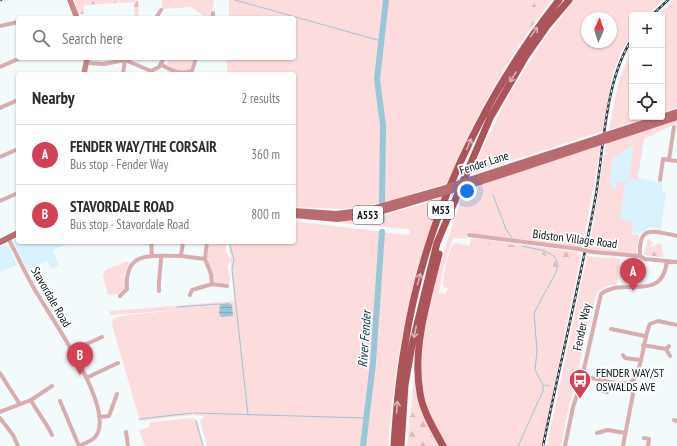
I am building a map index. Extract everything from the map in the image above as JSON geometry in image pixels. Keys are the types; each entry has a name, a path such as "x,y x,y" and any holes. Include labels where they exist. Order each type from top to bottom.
{"highway":[{"name":"M53","path":"394,446 399,383 405,342 416,292 435,225 484,111 520,52 558,0"},
{"name":"M53","path":"400,446 405,385 412,345 423,293 437,243 448,213 477,145 507,86 547,26 569,0"},
{"name":"M53","path":"443,446 430,422 420,393 418,367 428,296 448,213"}],"main road":[{"name":"Fender Lane","path":"609,137 677,112"},
{"name":"Fender Lane","path":"296,216 337,219 370,215 595,141 677,117"},
{"name":"Fender Lane","path":"296,210 336,214 369,210 439,192"},
{"path":"0,242 16,234"}],"street":[{"path":"70,0 76,16"},
{"path":"153,11 158,14"},
{"path":"0,26 16,22"},
{"path":"0,67 16,60"},
{"path":"84,72 87,60 104,64 125,60 150,71 162,65 163,60"},
{"path":"123,72 125,60"},
{"path":"194,72 196,60"},
{"path":"162,65 177,72"},
{"path":"0,108 16,101"},
{"path":"668,160 674,128"},
{"path":"0,157 16,150"},
{"path":"660,180 663,159 677,161"},
{"path":"0,201 16,194"},
{"path":"640,256 642,236 646,232 652,231 677,236"},
{"name":"Bidston Village Road","path":"470,235 677,262"},
{"name":"Stavordale Road","path":"8,238 34,289 86,378 94,396 100,424 97,434 91,441 79,446"},
{"path":"151,244 152,256"},
{"path":"181,256 183,244"},
{"path":"207,244 205,259 212,274 212,284"},
{"path":"120,296 127,289 127,274 131,265 140,258 152,256 181,256 205,259"},
{"path":"159,291 158,278 161,270 162,256"},
{"name":"Fender Way","path":"565,446 600,294 607,289 653,286 663,277 668,261"},
{"path":"192,290 212,284 227,286"},
{"path":"187,286 192,290"},
{"path":"127,289 132,292"},
{"path":"190,295 192,290"},
{"path":"582,376 631,383 637,377 645,336 650,324 654,322 677,325"},
{"path":"611,329 645,336"},
{"path":"71,351 102,337"},
{"path":"643,345 668,348 670,356"},
{"path":"623,355 625,358 640,360"},
{"path":"86,378 116,364 117,370"},
{"path":"0,373 19,403"},
{"path":"604,380 603,390 607,392"},
{"path":"623,446 633,394 631,383"},
{"path":"0,412 19,403 31,400 52,386"},
{"path":"99,417 109,416 117,394"},
{"path":"110,398 116,399"},
{"path":"31,400 52,435"},
{"path":"60,401 79,446"},
{"path":"0,418 19,445"},
{"path":"597,433 608,430 626,433"},
{"path":"126,432 128,446"},
{"path":"644,438 649,439 648,446"}],"shaded area":[{"path":"644,139 638,178 663,183 662,191 666,192 661,229 650,227 639,234 600,226 613,158"},
{"path":"16,239 16,244 68,244 53,250 59,265 51,269 47,261 27,270 13,241"},
{"path":"4,245 9,246 17,265 0,272 0,247"}],"green space":[{"path":"74,0 138,0 139,16 135,16 134,2 84,5 84,14 78,14"},
{"path":"162,0 214,0 211,16 204,16 191,7 162,9"},
{"path":"229,0 385,0 376,70 382,132 380,203 343,209 296,207 296,72 227,72 227,60 296,60 296,16 229,16"},
{"path":"387,0 551,0 535,21 506,65 480,111 447,183 383,203 385,142 379,78"},
{"path":"536,0 551,0 531,27 522,32 518,28"},
{"path":"574,0 663,0 651,12 629,12 629,39 623,48 613,73 603,131 470,174 506,100 538,48"},
{"path":"674,0 677,0 677,108 665,112 665,12 660,12"},
{"path":"629,56 629,120 640,120 609,130 618,84"},
{"path":"169,60 193,60 190,70 178,70 167,64"},
{"path":"677,120 677,123 644,139 637,180 629,178 634,145 613,158 609,181 612,181 611,187 617,188 618,182 625,183 620,218 633,223 631,234 639,235 636,254 589,250 606,143"},
{"path":"601,145 582,249 467,233 466,239 453,238 443,270 439,293 446,294 448,288 444,287 443,283 448,257 454,243 470,246 470,241 473,238 578,252 577,255 581,255 542,446 446,446 430,414 424,393 422,370 423,345 433,291 464,190"},
{"path":"441,198 421,259 399,351 394,383 388,446 363,446 375,340 382,233 374,340 362,446 207,446 200,421 204,416 192,415 140,421 112,325 113,319 121,316 187,309 110,315 110,311 234,301 229,244 296,244 296,221 408,235 410,232 408,229 350,224 342,223 340,221 379,215 379,217"},
{"path":"649,239 653,243 649,248 661,243 664,257 644,255"},
{"path":"226,244 226,252 231,260 227,267 230,276 229,284 214,282 207,259 209,245"},
{"path":"488,244 578,252 577,255 581,255 580,262 566,260 562,263 561,275 553,283 549,281 554,269 552,258 535,252"},
{"path":"587,256 620,259 617,284 605,287 596,295 580,360 578,380 569,405 561,446 547,446"},
{"path":"128,261 129,264 124,275 117,277 125,276 125,288 118,294 108,295 103,276 104,272 107,269"},
{"path":"415,369 418,393 440,446 407,446"},
{"path":"414,399 417,400 421,414 437,446 410,446 409,417 412,415"},
{"path":"193,418 197,420 204,446 145,446 139,430 149,427 151,422"}],"water":[{"path":"229,303 232,305 233,316 221,317 219,313 220,304"}],"waterway":[{"path":"235,0 292,16"},
{"name":"River Fender","path":"382,203 383,125 377,79 386,0"},
{"path":"296,17 381,41"},
{"path":"493,195 506,229 512,238"},
{"name":"River Fender","path":"382,216 382,221"},
{"name":"River Fender","path":"363,446 373,363 382,232"},
{"path":"230,244 234,260 232,269 248,415"},
{"path":"518,446 543,391 543,385 535,370 537,351 534,313 556,272 558,265 555,257 545,251 522,246"},
{"path":"177,307 220,304"},
{"path":"544,385 550,386"},
{"path":"139,419 192,413"},
{"path":"194,413 365,418"},
{"path":"196,421 203,446"}],"railway":[{"path":"655,12 668,0"},
{"path":"543,446 595,200 610,96 623,56 629,45"}],"place":[{"name":"FENDER WAY/THE CORSAIR","path":"633,291"},
{"name":"STAVORDALE ROAD","path":"80,375"},
{"name":"FENDER WAY/ST OSWALDS AVE","path":"580,400"}]}
